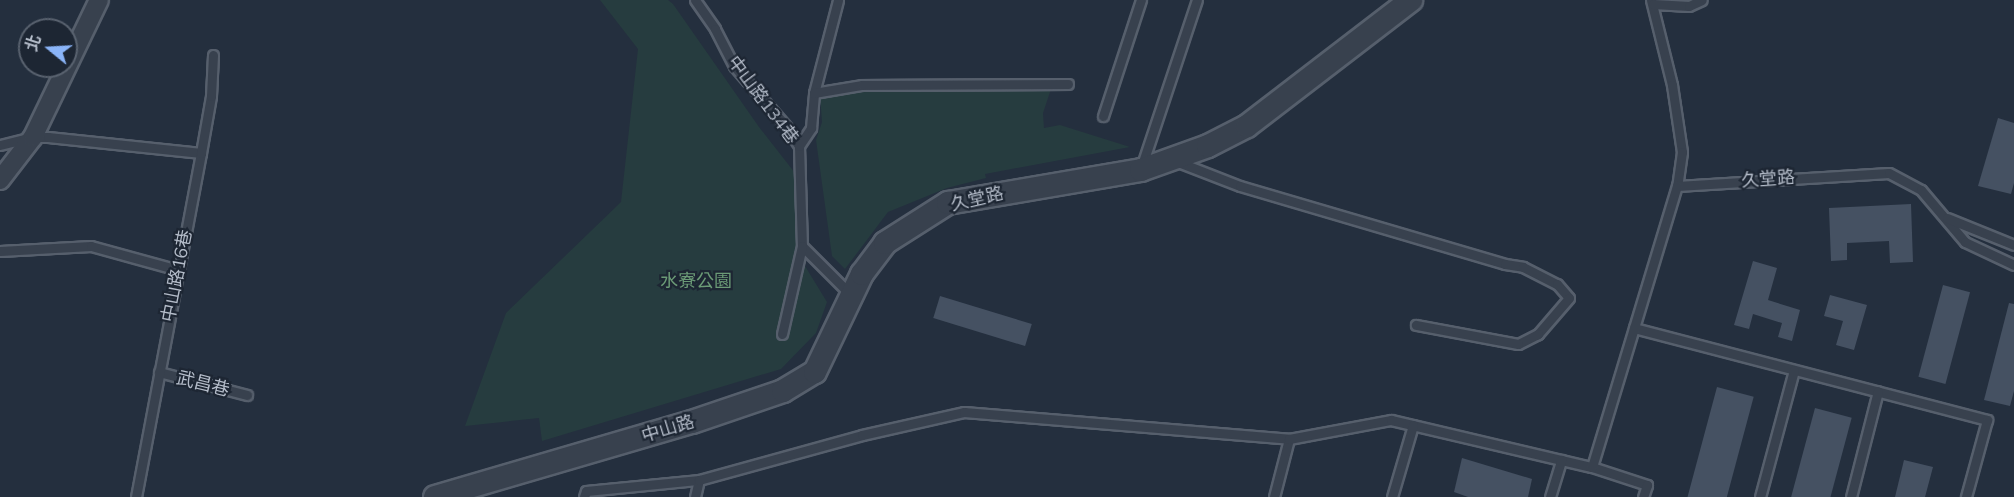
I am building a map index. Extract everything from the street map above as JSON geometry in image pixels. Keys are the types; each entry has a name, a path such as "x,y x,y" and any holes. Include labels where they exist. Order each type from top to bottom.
{"street":[{"path":"0,180 33,137 99,0"},
{"name":"久堂路","path":"852,297 862,274 885,243 948,203 1141,170 1208,146 1247,126 1411,0"},
{"name":"中山路","path":"446,495 692,422 783,391 815,372 852,297"}],"lane":[{"name":"中山路134巷","path":"695,0 715,28 734,66 786,126 799,146 802,246 782,334"},
{"path":"799,146 811,128 814,93 838,0"},
{"path":"1103,116 1141,0"},
{"path":"1141,170 1197,0"},
{"path":"1592,467 1677,186 1682,152 1672,85 1652,2 1689,6 1702,0"},
{"name":"中山路16巷","path":"136,497 211,96 213,55"},
{"path":"814,93 862,85 1068,84"},
{"path":"0,145 33,137 201,153"},
{"path":"1173,160 1240,186 1505,264 1523,267 1557,284 1569,298 1538,334 1518,344 1416,325"},
{"name":"久堂路","path":"1677,186 1889,173 1921,190 1965,242 2014,265"},
{"path":"1944,218 2014,245"},
{"path":"0,251 91,246 178,270"},
{"path":"802,246 852,297"},
{"path":"1634,328 1987,420 1966,497"},
{"path":"1760,497 1794,370"},
{"name":"武昌巷","path":"159,372 248,395"},
{"path":"1851,497 1878,391"},
{"path":"584,497 586,491 699,480 862,435 964,412 1289,439 1391,420 1592,467 1647,485 1643,497"},
{"path":"1392,497 1413,425"},
{"path":"1274,497 1289,439"},
{"path":"1551,497 1561,460"},
{"path":"695,497 699,480"}],"green space":[{"name":"水寮公園","path":"600,0 668,0 673,4 759,127 795,173 805,266 827,302 816,333 781,369 542,441 539,418 465,426 506,313 621,202 638,49"},
{"path":"1052,86 1043,113 1044,128 1060,125 1130,147 985,174 986,178 947,188 888,212 845,269 832,256 816,140 822,122 820,95 867,88"}],"building":[{"path":"1998,118 2014,123 2014,183 2011,194 1978,186"},
{"path":"1911,204 1913,262 1890,263 1889,241 1847,243 1847,260 1831,261 1829,208"},
{"path":"1753,261 1777,268 1768,300 1800,310 1792,341 1778,337 1782,323 1753,314 1749,329 1734,325"},
{"path":"1943,285 1970,292 1945,384 1918,377"},
{"path":"1830,295 1867,305 1854,350 1836,345 1843,321 1824,316"},
{"path":"940,296 1032,324 1025,346 933,318"},
{"path":"2009,303 2014,304 2014,391 2010,406 1984,400"},
{"path":"1717,387 1754,397 1727,497 1688,497"},
{"path":"1815,408 1852,418 1830,497 1791,497"},
{"path":"1462,458 1532,479 1528,497 1468,497 1454,492"},
{"path":"1904,460 1933,467 1925,497 1895,497"}]}
